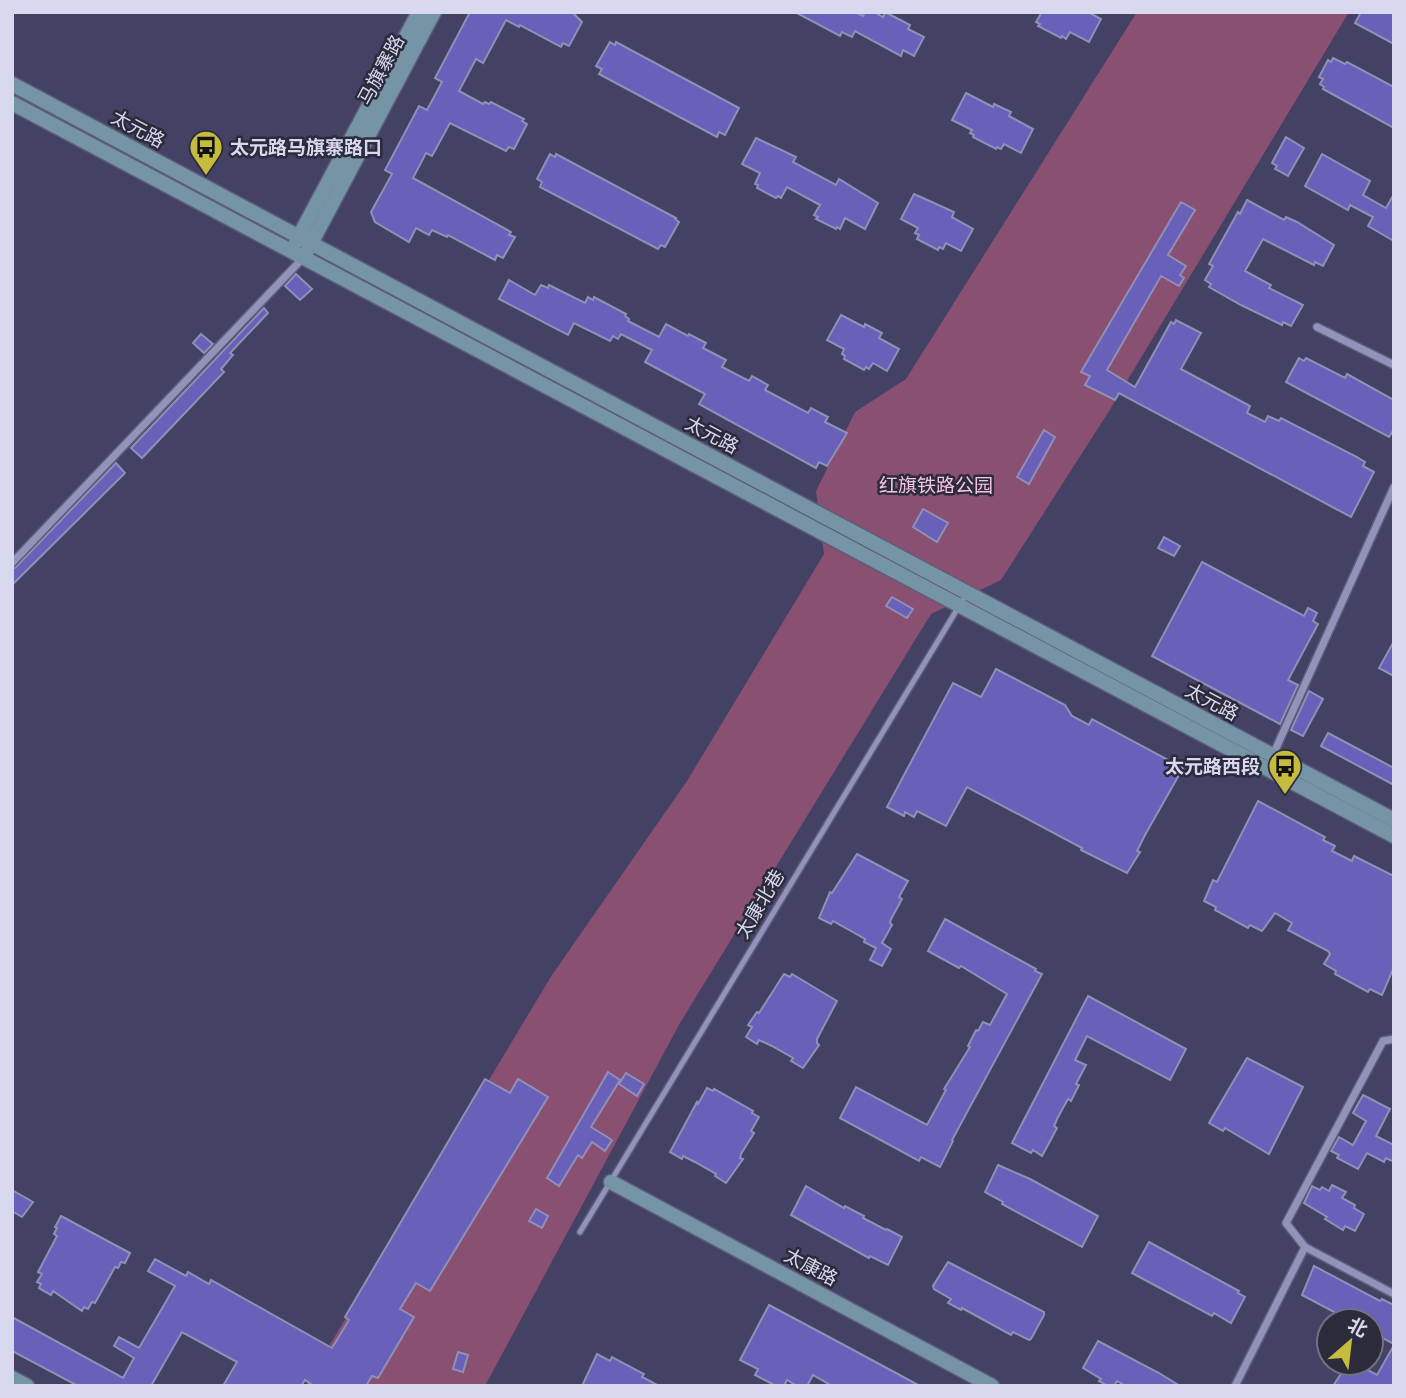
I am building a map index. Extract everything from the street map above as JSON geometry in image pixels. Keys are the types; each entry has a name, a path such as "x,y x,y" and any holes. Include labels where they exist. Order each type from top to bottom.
{"main road":[{"name":"马旗寨路","path":"305,240 419,12"},
{"name":"马旗寨路","path":"297,255 434,12"},
{"name":"太元路","path":"12,84 305,240 963,599"},
{"name":"太元路","path":"12,103 297,255 963,599 1270,762 1394,836"},
{"name":"太元路","path":"1270,762 1394,820"},
{"name":"太康路","path":"611,1182 992,1386"},
{"path":"12,1378 27,1386"}],"street":[{"path":"12,563 297,255"},
{"path":"1317,327 1394,365"},
{"path":"1270,762 1394,488"},
{"path":"1394,1039 1383,1041 1286,1223 1305,1247 1394,1294"},
{"path":"1235,1386 1305,1247"}],"lane":[{"name":"太康北巷","path":"580,1232 963,599"}],"green space":[{"name":"红旗铁路公园","path":"1137,12 1349,12 1109,411 1001,580 931,614 680,1023 485,1386 305,1386 552,975 687,781 824,554 816,491 855,412 906,379"}],"building":[{"path":"470,12 572,12 582,22 569,46 563,43 561,47 506,20 483,63 476,59 459,91 483,104 491,102 524,119 522,121 527,124 514,149 509,147 506,151 450,123 432,156 426,153 413,178 511,232 509,235 515,237 503,258 497,255 495,260 448,235 447,237 432,230 429,235 416,228 409,242 375,222 371,212 392,174 385,170 419,106 427,110 442,82 435,78"},
{"path":"795,12 855,12 863,16 865,12 874,12 883,17 885,12 910,25 908,29 924,37 914,56 903,50 901,56 855,31 852,37 842,32 840,36"},
{"path":"1042,12 1088,12 1101,19 1089,42 1070,32 1066,39 1062,36 1061,38 1038,26 1040,24 1036,22"},
{"path":"1361,12 1394,12 1394,44 1355,23"},
{"path":"610,42 615,45 616,42 739,108 725,135 719,132 717,137 599,74 602,69 596,66"},
{"path":"1333,58 1345,64 1347,62 1394,87 1394,128 1323,89 1320,84 1323,79 1319,77 1328,60 1331,62"},
{"path":"966,93 993,107 994,104 1011,112 1009,116 1033,129 1021,153 1004,144 1001,149 996,149 973,137 970,133 972,130 952,120"},
{"path":"1286,137 1304,148 1288,176 1275,169 1277,166 1272,163"},
{"path":"756,138 796,157 793,162 836,185 839,179 878,203 865,229 845,218 840,229 816,219 818,217 814,215 820,205 787,187 781,198 757,188 758,185 755,184 760,173 742,164"},
{"path":"550,154 555,157 556,154 676,218 679,222 665,247 661,245 658,249 540,187 542,182 537,179"},
{"path":"1322,154 1370,181 1363,195 1386,208 1394,194 1394,241 1368,226 1373,217 1350,205 1348,210 1305,186"},
{"path":"914,194 954,212 952,217 973,229 961,251 946,243 943,249 939,247 938,250 917,239 919,235 915,233 918,228 901,219"},
{"path":"1247,200 1284,220 1286,217 1297,222 1334,245 1323,266 1315,262 1314,265 1263,239 1245,271 1271,285 1269,288 1303,305 1291,326 1283,322 1282,325 1241,305 1209,287 1211,284 1205,280 1213,266 1209,264"},
{"path":"1181,202 1195,210 1168,255 1186,266 1180,275 1184,278 1179,286 1161,276 1107,370 1135,387 1171,322 1174,324 1176,320 1201,333 1181,369 1250,406 1247,413 1265,422 1268,416 1279,421 1281,418 1357,457 1365,462 1363,466 1374,472 1351,517 1119,393 1115,400 1085,385 1090,376 1081,372"},
{"path":"296,274 312,289 300,300 285,286"},
{"path":"509,280 535,295 541,285 548,288 549,285 585,303 588,297 593,300 594,297 626,314 628,321 659,337 666,324 688,336 689,334 706,343 703,348 726,360 722,367 749,381 752,376 768,385 765,390 808,413 811,408 828,417 825,422 847,433 827,466 819,462 816,468 699,404 705,394 645,362 652,350 621,334 618,339 613,336 610,341 574,323 568,335 499,299"},
{"path":"264,308 268,313 230,353 233,355 221,369 224,372 142,458 131,448"},
{"path":"841,315 882,333 879,338 899,349 887,371 873,363 869,369 866,367 864,370 844,359 844,349 827,340"},
{"path":"201,334 213,344 204,353 193,343"},
{"path":"1299,358 1304,361 1306,358 1345,378 1347,374 1394,400 1394,429 1389,437 1286,382"},
{"path":"1044,430 1055,437 1029,484 1017,477"},
{"path":"116,463 125,473 12,585 12,569"},
{"path":"923,509 948,523 937,542 913,527"},
{"path":"1164,537 1180,546 1174,556 1158,548"},
{"path":"1202,562 1304,616 1308,608 1317,613 1313,621 1318,624 1288,680 1298,685 1280,724 1152,656"},
{"path":"892,597 913,609 907,618 886,606"},
{"path":"1394,641 1394,676 1379,668"},
{"path":"996,669 1065,705 1072,716 1089,725 1092,719 1183,768 1127,873 967,787 946,826 917,811 914,817 905,812 904,816 887,807 953,683 981,697"},
{"path":"1309,691 1323,699 1303,736 1291,730"},
{"path":"1328,733 1394,768 1394,785 1321,746"},
{"path":"1258,801 1325,837 1323,840 1335,846 1332,851 1352,861 1354,856 1394,876 1394,967 1382,995 1370,989 1368,992 1335,974 1336,971 1324,964 1330,954 1328,951 1288,930 1292,923 1275,913 1262,931 1250,925 1248,928 1204,901 1213,880 1217,882"},
{"path":"857,854 908,881 891,919 892,925 882,943 891,949 882,966 870,960 876,948 864,942 865,939 833,921 831,924 819,918 830,892 832,893"},
{"path":"945,919 1042,974 940,1167 921,1157 919,1161 840,1118 856,1087 927,1125 946,1090 944,1089 970,1047 968,1046 976,1030 978,1031 983,1022 990,1025 1007,994 961,966 959,968 928,951"},
{"path":"784,974 790,977 792,974 837,1001 817,1039 819,1045 803,1068 791,1061 793,1058 772,1046 759,1040 757,1044 746,1037 752,1027 748,1025"},
{"path":"1088,996 1186,1049 1170,1080 1087,1036 1075,1060 1086,1065 1076,1084 1079,1085 1058,1117 1054,1126 1057,1128 1042,1156 1033,1150 1031,1153 1012,1143"},
{"path":"1247,1058 1303,1087 1269,1154 1225,1128 1223,1131 1209,1123"},
{"path":"608,1072 620,1080 591,1127 612,1140 605,1151 592,1142 582,1158 578,1155 559,1186 547,1178"},
{"path":"626,1073 644,1084 637,1096 619,1084"},
{"path":"485,1079 510,1093 518,1079 548,1097 430,1291 416,1283 400,1309 414,1317 378,1378 372,1376 366,1386 314,1386 305,1380 301,1386 223,1386 237,1362 182,1332 151,1386 78,1386 12,1351 12,1317 123,1378 134,1358 114,1346 119,1337 139,1348 175,1286 148,1271 155,1259 186,1276 188,1272 209,1284 211,1280 332,1348 349,1320 345,1317"},
{"path":"707,1088 713,1091 714,1089 759,1117 751,1131 754,1133 741,1154 740,1158 743,1159 726,1183 695,1162 670,1152"},
{"path":"1363,1095 1390,1109 1376,1136 1394,1145 1394,1162 1386,1158 1384,1162 1367,1153 1358,1169 1337,1158 1339,1155 1331,1151 1339,1137 1353,1145 1366,1121 1353,1113"},
{"path":"998,1165 1098,1216 1082,1247 985,1192"},
{"path":"1332,1185 1346,1192 1342,1198 1364,1214 1355,1231 1345,1226 1343,1230 1304,1203 1312,1186 1329,1191"},
{"path":"806,1186 902,1237 888,1265 870,1256 869,1258 791,1215"},
{"path":"12,1190 33,1202 22,1217 12,1211"},
{"path":"536,1209 548,1216 542,1228 529,1221"},
{"path":"61,1216 130,1253 125,1263 121,1262 118,1268 115,1267 95,1303 92,1302 88,1309 84,1307 82,1311 53,1291 51,1295 39,1288 41,1284 37,1282 42,1274 38,1272 57,1236 54,1234 57,1228 55,1227"},
{"path":"1149,1242 1239,1291 1238,1293 1245,1297 1231,1323 1214,1313 1212,1316 1132,1273"},
{"path":"948,1262 1044,1312 1031,1339 1013,1332 1011,1335 948,1303 951,1299 933,1286"},
{"path":"1314,1266 1380,1301 1382,1299 1394,1305 1394,1344 1385,1339 1385,1307 1325,1307 1302,1295"},
{"path":"769,1305 920,1386 832,1386 813,1375 807,1386 797,1386 787,1380 784,1386 776,1386 755,1375 758,1369 740,1360"},
{"path":"1098,1341 1180,1386 1126,1386 1117,1381 1114,1386 1108,1386 1083,1368"},
{"path":"1394,1345 1394,1386 1333,1386 1339,1377 1385,1377 1385,1361"},
{"path":"458,1352 468,1355 463,1372 453,1369"},
{"path":"597,1354 610,1361 612,1357 644,1374 642,1377 659,1386 582,1386"}],"place":[{"name":"太元路马旗寨路口","path":"206,177"},
{"name":"太元路西段","path":"1285,796"}]}
